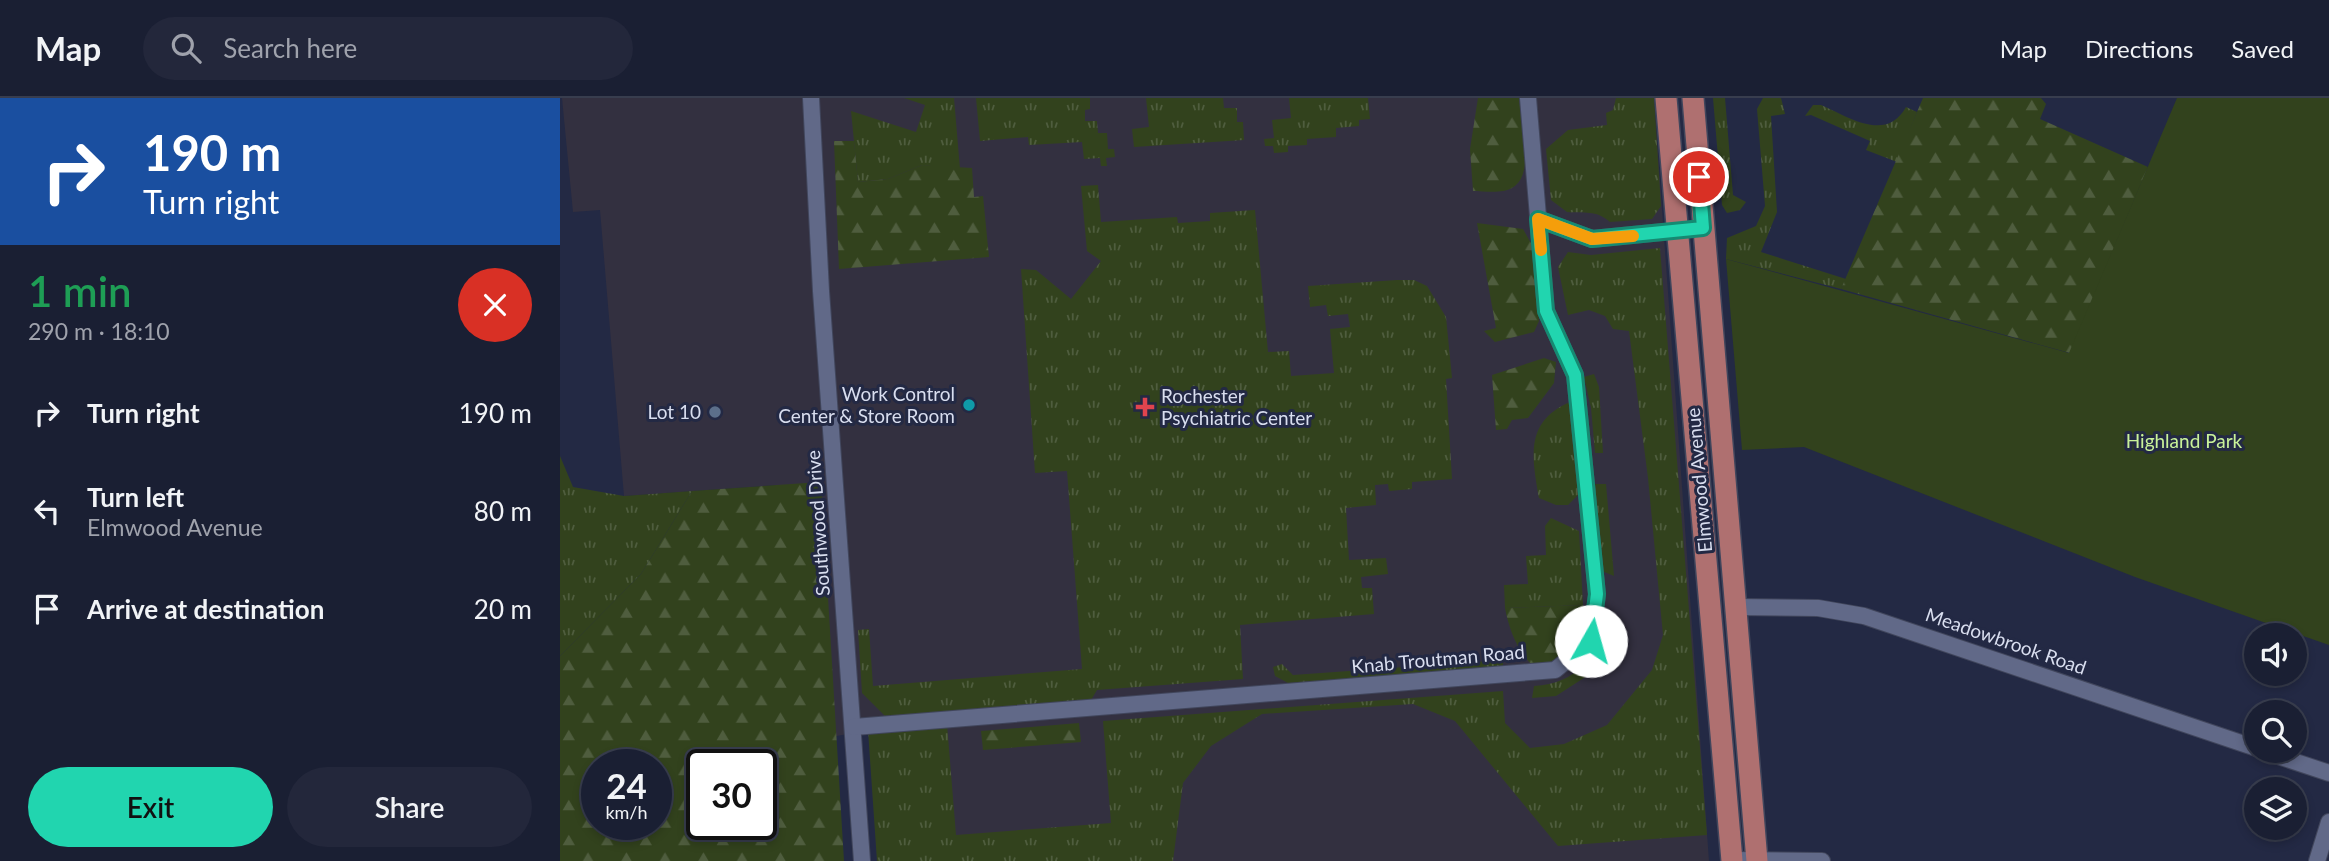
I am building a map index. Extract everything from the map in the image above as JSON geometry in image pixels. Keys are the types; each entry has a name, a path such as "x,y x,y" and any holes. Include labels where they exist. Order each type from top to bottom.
{"main road":[{"name":"Elmwood Avenue","path":"1666,98 1732,860"},
{"name":"Elmwood Avenue","path":"1693,98 1757,860"}],"street":[{"name":"Southwood Drive","path":"811,98 821,291 862,861"},
{"name":"Knab Troutman Road","path":"854,727 1555,670 1591,641 1597,594 1575,375 1546,311 1528,98"},
{"path":"1538,219 1592,239 1703,228"},
{"name":"Meadowbrook Road","path":"1736,607 1818,608 1864,616 2244,744"},
{"path":"2299,763 2329,773"},
{"path":"2317,861 2329,822"},
{"path":"1732,860 1822,861"}],"shaded area":[{"name":"Rochester Psychiatric Center","path":"562,98 1654,98 1709,861 947,861 868,730 811,741 777,485 624,496 600,210 573,212"}],"green space":[{"path":"904,98 954,98 960,169 922,165 888,179 858,182 851,111 916,132 925,105"},
{"path":"976,98 1090,98 1090,109 1085,110 1085,121 1097,121 1098,133 1107,133 1108,149 1114,149 1115,157 1106,158 1107,166 1101,166 1100,158 1084,159 1082,142 1029,145 1028,137 980,141"},
{"path":"1146,98 1223,98 1224,108 1237,108 1237,122 1243,122 1244,140 1134,147 1132,129 1149,127"},
{"path":"1289,98 1368,98 1370,119 1359,120 1359,126 1336,128 1336,137 1307,139 1307,145 1288,146 1288,152 1274,153 1273,146 1265,146 1264,139 1274,138 1272,120 1291,118"},
{"path":"1478,98 1519,98 1525,147 1524,172 1519,182 1508,190 1473,191 1470,149"},
{"path":"1616,98 1654,98 1661,206 1652,219 1610,222 1595,214 1567,212 1551,200 1546,149 1568,130 1607,125 1606,113 1613,110"},
{"path":"1713,98 1725,98 1733,195 1746,202 1740,210 1727,213 1722,205"},
{"path":"1763,98 1781,98 1785,114 1771,116 1777,212 1761,252 1846,279 1841,289 1726,259 1727,238 1756,226 1765,206 1757,109"},
{"path":"1923,98 2041,98 2046,104 2040,119 2148,167 2070,353 1841,289"},
{"name":"Highland Park","path":"2177,98 2329,98 2329,645 2307,637 2307,623 2266,623 2135,577 1804,447 1742,450 1726,259 2069,353"},
{"path":"1813,105 1821,105 1866,124 1878,125 1888,124 1898,118 1906,107 1917,112 1897,162 1866,150 1870,141 1811,115 1805,116"},
{"path":"834,141 854,141 858,182 888,179 922,165 972,168 974,197 983,196 989,257 839,269"},
{"path":"1098,185 1101,222 1177,217 1178,223 1210,221 1210,213 1255,210 1268,352 1289,351 1291,376 1334,373 1330,329 1350,327 1348,314 1328,316 1326,305 1310,307 1308,286 1414,280 1427,286 1446,317 1452,378 1446,379 1452,479 1412,482 1412,489 1389,491 1388,484 1375,485 1376,505 1346,508 1349,560 1386,558 1388,574 1361,577 1362,588 1372,588 1374,614 1240,625 1243,679 1097,690 1091,700 885,716 862,693 858,630 869,629 873,686 1082,669 1067,471 1035,473 1021,269 1036,270 1071,299 1101,261 1087,251 1081,186"},
{"path":"1477,223 1523,229 1532,245 1539,321 1534,332 1495,342 1484,331 1496,328"},
{"path":"1660,248 1707,835 1558,846 1455,721 1413,704 1262,714 1211,746 1183,783 1173,861 877,861 868,730 947,724 956,835 1111,823 1103,721 1503,691 1505,723 1530,748 1564,744 1607,725 1652,670 1663,635 1648,478 1629,331 1613,329 1605,316 1589,310 1568,315 1558,267 1568,252 1591,255"},
{"path":"1544,358 1556,362 1554,383 1528,418 1512,420 1507,429 1496,430 1492,375"},
{"path":"1594,374 1599,387 1603,453 1595,453 1591,408 1584,377"},
{"path":"1572,401 1579,494 1568,505 1556,505 1539,498 1534,468 1535,441 1546,419"},
{"path":"560,456 573,487 624,496 692,491 641,574 560,656"},
{"path":"821,482 844,861 560,861 560,656 641,574 692,491"},
{"path":"1595,484 1606,484 1614,576 1602,571"},
{"path":"1551,518 1579,531 1583,605 1505,608 1504,585 1528,584 1526,556 1546,555 1545,526"},
{"path":"1583,605 1582,628 1573,647 1556,660 1533,666 1514,639 1505,608"},
{"path":"1606,617 1616,617 1606,654 1590,674 1556,696 1532,698 1534,686 1562,680 1583,665 1597,644"},
{"path":"1503,660 1503,667 1288,683 1275,676 1273,667 1282,664 1293,675"},
{"path":"1079,723 1081,742 983,750 981,731"}],"slow traffic":[{"path":"1541,250 1538,219 1592,239 1633,236"}],"place":[{"name":"Work Control Center & Store Room","path":"969,405"},
{"name":"Rochester Psychiatric Center","path":"1145,407"},
{"name":"Lot 10","path":"715,412"}],"route":[{"path":"1591,641 1597,594 1575,375 1546,311 1538,219 1592,239 1666,234 1676,230 1703,228 1699,177"}]}
